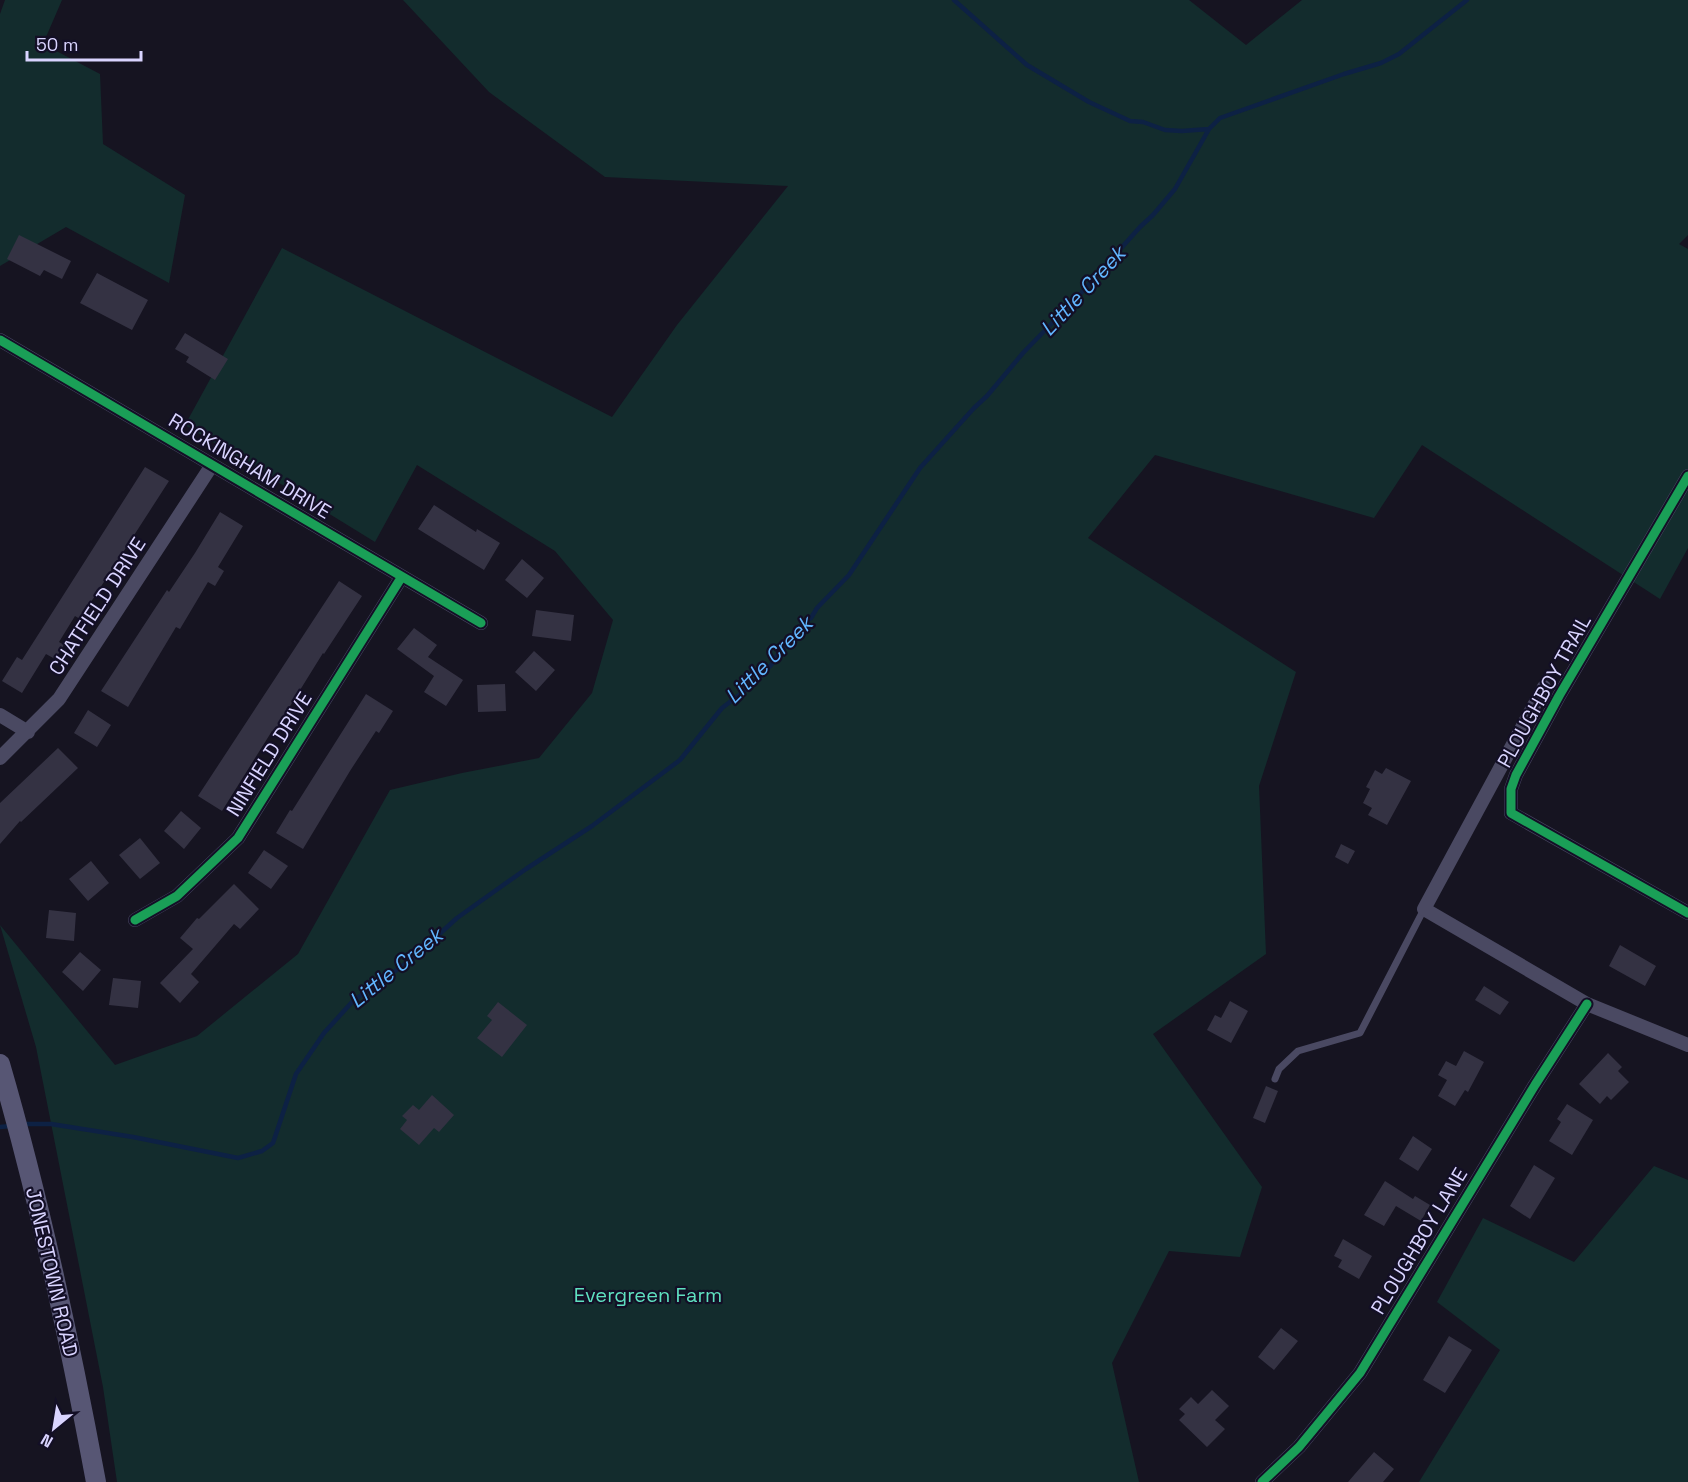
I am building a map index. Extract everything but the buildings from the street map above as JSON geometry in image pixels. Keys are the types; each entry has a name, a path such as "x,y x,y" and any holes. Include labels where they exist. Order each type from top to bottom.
{"main road":[{"name":"JONESTOWN ROAD","path":"0,1064 37,1203 81,1401 96,1482"}],"street":[{"name":"ROCKINGHAM DRIVE","path":"0,340 401,578 482,623"},
{"name":"CHATFIELD DRIVE","path":"0,758 59,699 213,465"},
{"name":"PLOUGHBOY TRAIL","path":"1688,477 1559,696 1516,775 1511,789 1511,813 1688,913"},
{"name":"NINFIELD DRIVE","path":"135,920 177,896 238,838 401,578"},
{"path":"1544,687 1424,909 1587,1004 1688,1045"},
{"path":"0,715 28,732"},
{"name":"PLOUGHBOY LANE","path":"1262,1482 1299,1447 1360,1373 1535,1085 1587,1004"}],"lane":[{"path":"1275,1079 1280,1069 1298,1051 1360,1033 1424,909"}],"green space":[{"path":"5,0 62,0 43,44 100,74 103,144 185,195 169,283 66,227 0,266 0,14"},
{"name":"Evergreen Farm","path":"403,0 1189,0 1246,45 1302,0 1688,0 1688,235 1679,244 1688,249 1688,548 1660,599 1422,445 1374,518 1155,455 1088,538 1296,672 1259,786 1266,954 1153,1034 1262,1187 1240,1257 1169,1251 1112,1363 1139,1482 117,1482 103,1387 36,1047 0,925 115,1065 197,1036 298,954 390,790 539,758 592,693 613,620 555,551 417,465 375,542 185,425 282,248 612,417 677,325 788,186 605,177 489,92"},
{"path":"1654,1166 1688,1180 1688,1482 1419,1482 1500,1350 1437,1302 1483,1218 1574,1262"}],"waterway":[{"path":"954,0 1027,65 1089,102 1130,121 1143,122 1165,130 1209,129"},
{"name":"Little Creek","path":"23,1124 51,1124 133,1137 238,1158 262,1151 273,1143 296,1074 324,1033 353,1001 412,959 457,918 592,826 680,760 722,708 751,686 771,665 817,608 849,575 920,468 1175,189 1209,129 1220,118 1381,63 1399,54 1467,0"},
{"name":"Little Creek","path":"0,1127 11,1126"}],"cycle path":[{"path":"0,340 481,623"},
{"path":"1688,476 1559,696 1516,775 1511,789 1511,813 1688,913"},
{"path":"135,920 177,896 238,838 401,578"},
{"path":"1262,1482 1299,1447 1360,1373 1535,1085 1587,1004"}]}
